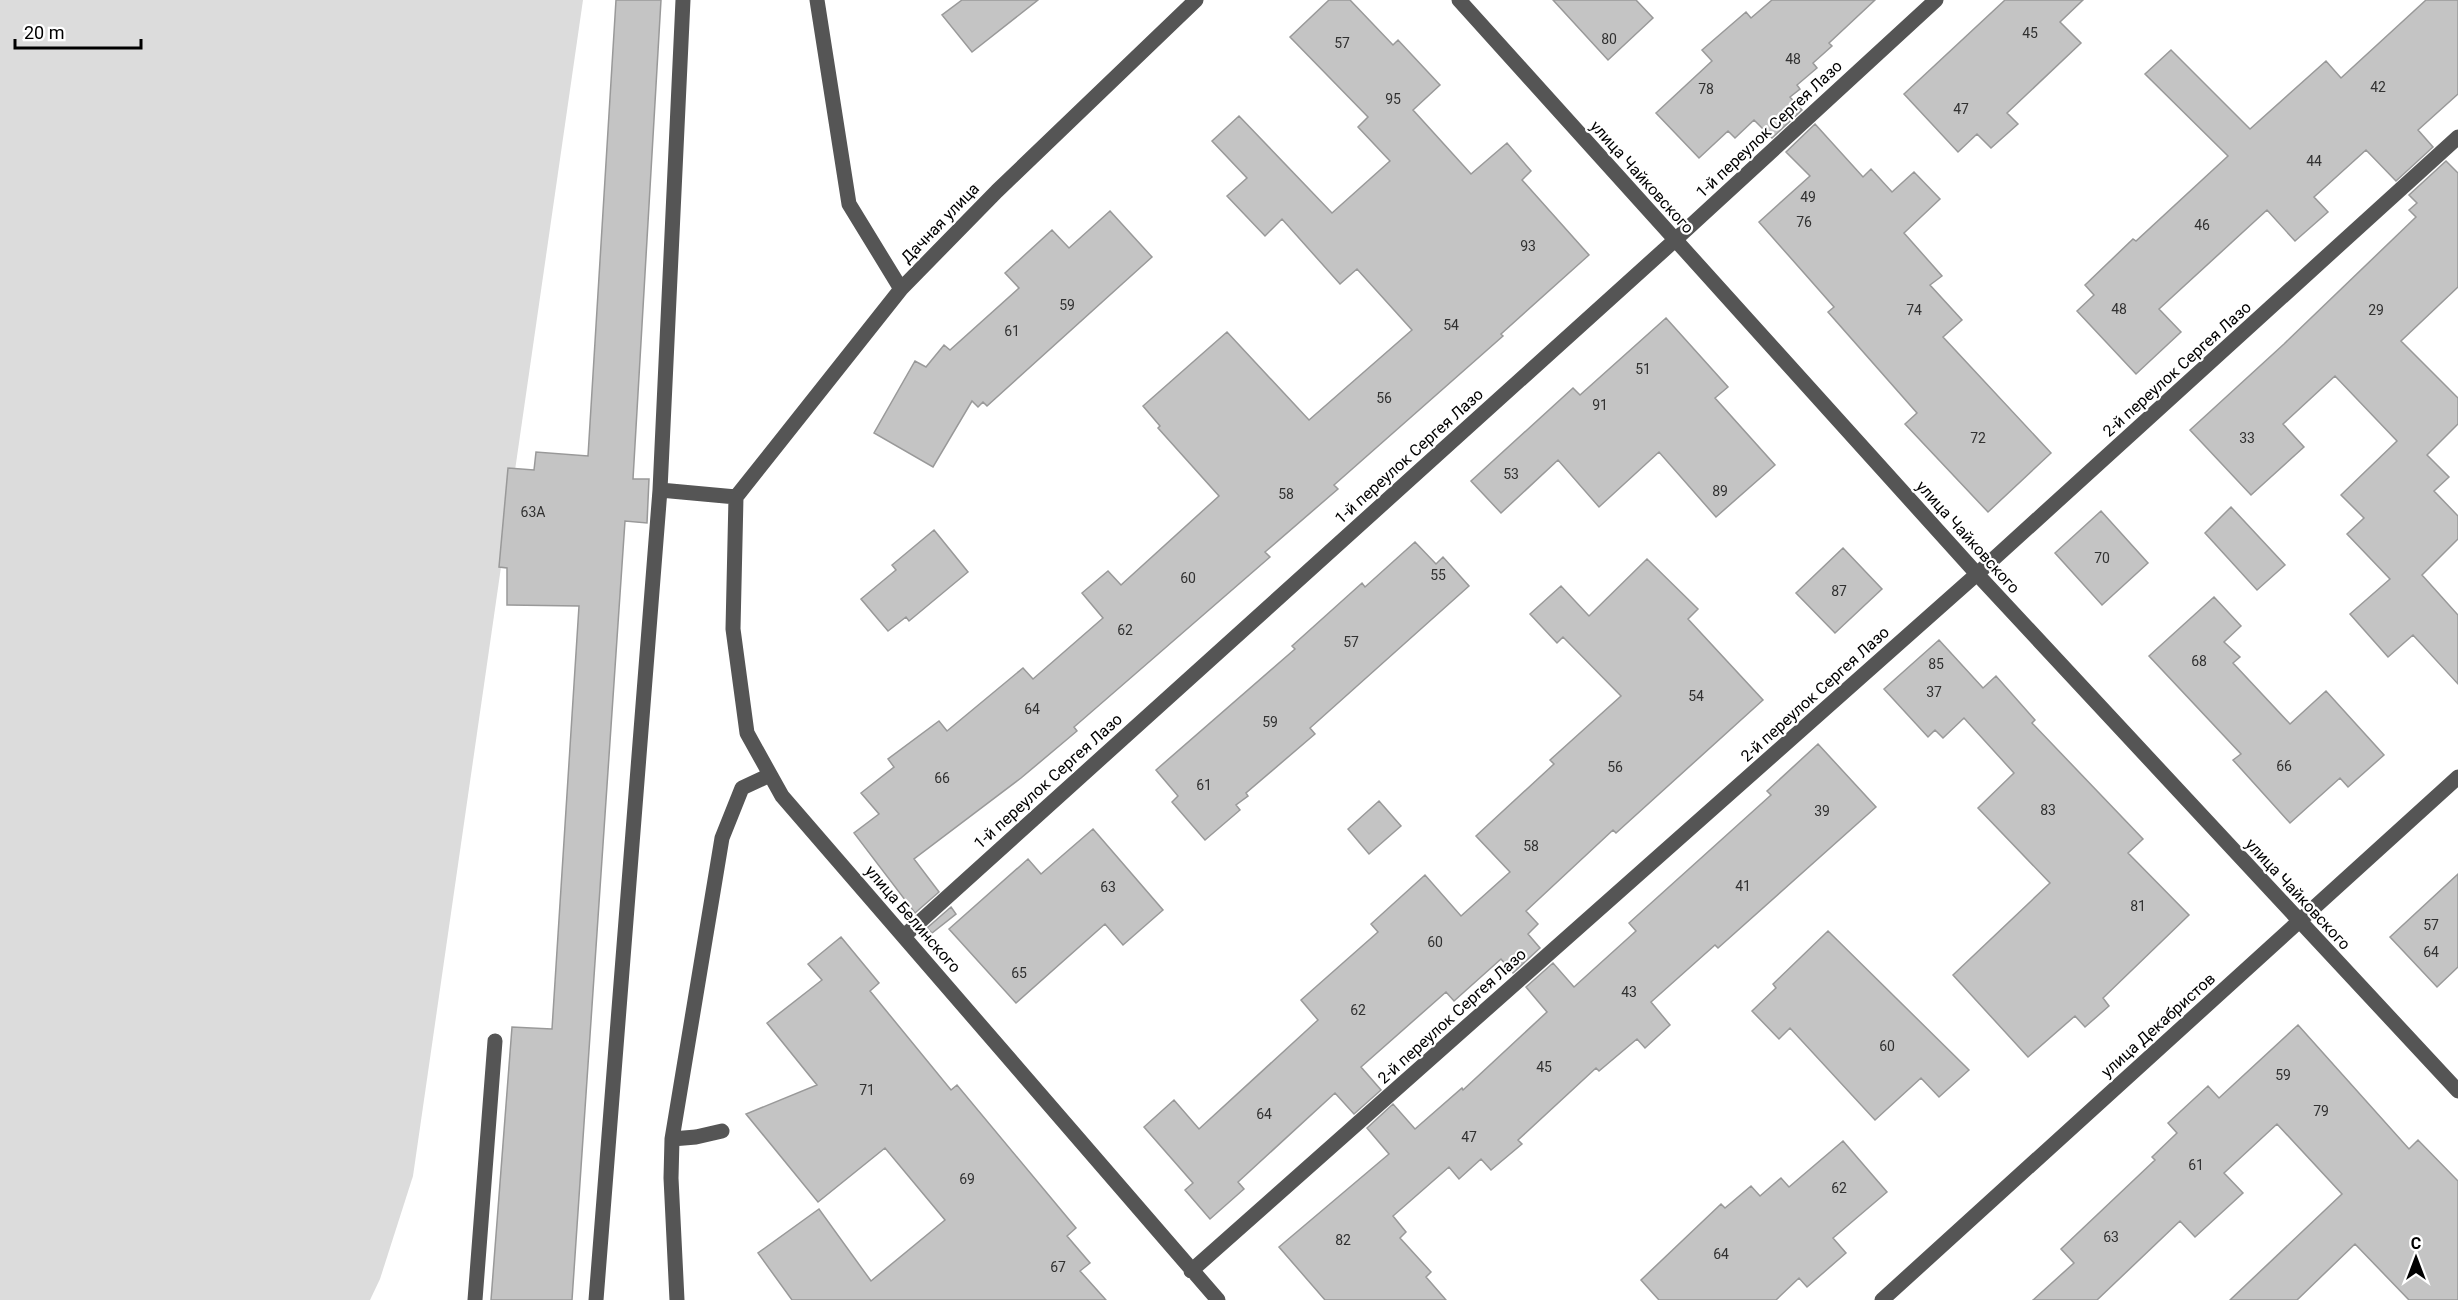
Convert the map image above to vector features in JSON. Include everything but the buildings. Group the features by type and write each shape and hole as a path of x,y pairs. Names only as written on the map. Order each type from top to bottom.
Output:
{"street":[{"path":"596,1300 660,490 683,0"},
{"path":"817,0 849,204 901,289"},
{"name":"Дачная улица","path":"736,497 901,289 997,191 1197,0"},
{"name":"улица Чайковского","path":"1459,0 1977,574 2458,1091"},
{"name":"1-й переулок Сергея Лазо","path":"904,936 1675,240 1936,0"},
{"name":"2-й переулок Сергея Лазо","path":"1191,1271 1977,574 2458,137"},
{"path":"660,490 736,497"},
{"name":"улица Белинского","path":"736,497 733,629 747,733 782,796 1218,1300"},
{"path":"677,1300 671,1178 672,1139 722,838 742,788 770,775"},
{"name":"улица Декабристов","path":"1882,1300 2458,777"},
{"path":"475,1300 495,1041"},
{"path":"672,1139 696,1137 722,1131"}],"shaded area":[{"path":"0,0 583,0 413,1176 380,1279 370,1300 0,1300"}]}
